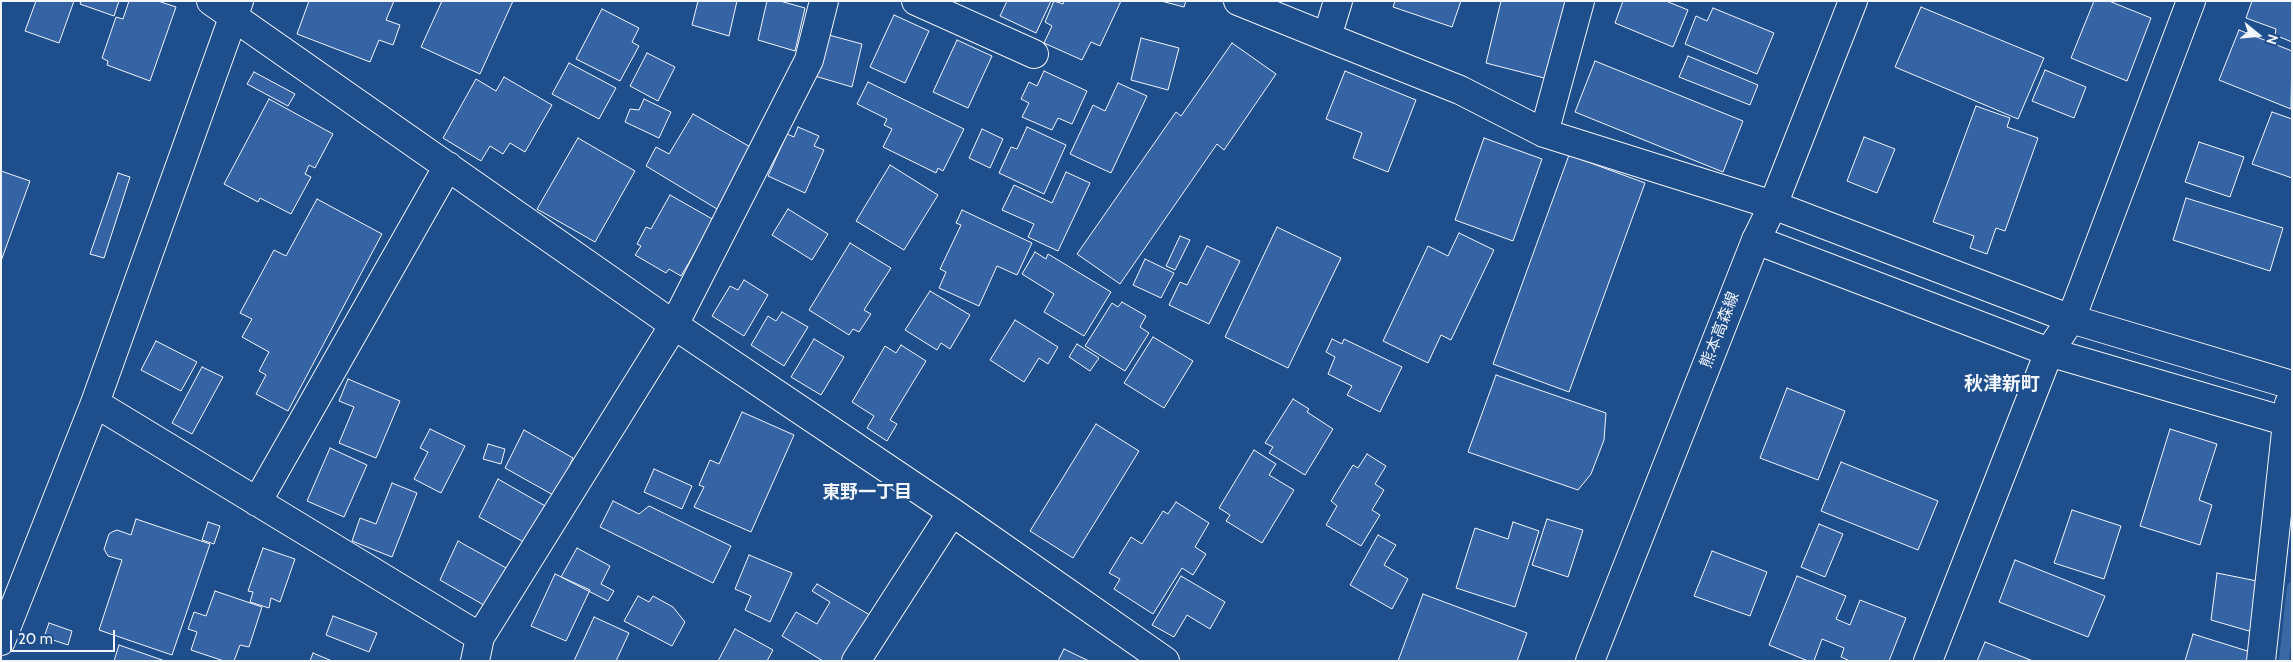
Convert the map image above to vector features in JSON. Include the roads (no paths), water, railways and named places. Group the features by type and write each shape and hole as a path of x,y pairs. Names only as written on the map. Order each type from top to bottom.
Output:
{"street":[{"path":"211,1 236,9 448,166 674,325 952,512 1165,661"},
{"path":"95,403 257,502 478,649 674,325 809,60 824,1"},
{"path":"916,1 1034,54"},
{"path":"1238,1 1460,90 1544,133 1773,204 2071,319 2292,385"},
{"path":"1327,37 1338,1"},
{"path":"1544,133 1580,1"},
{"name":"熊本高森線","path":"1590,661 1756,240 1773,204 1853,1"},
{"path":"1928,661 2049,352 2071,319 2192,1"},
{"path":"1,641 95,403 236,9"},
{"path":"257,502 448,166"},
{"path":"1756,240 2049,352 2289,422"},
{"path":"2261,661 2292,389"},
{"path":"856,661 952,512"}],"waterway":[{"path":"2284,661 2292,587"}],"district":[{"name":"秋津新町","path":"2002,384"},
{"name":"東野一丁目","path":"867,493"}]}
